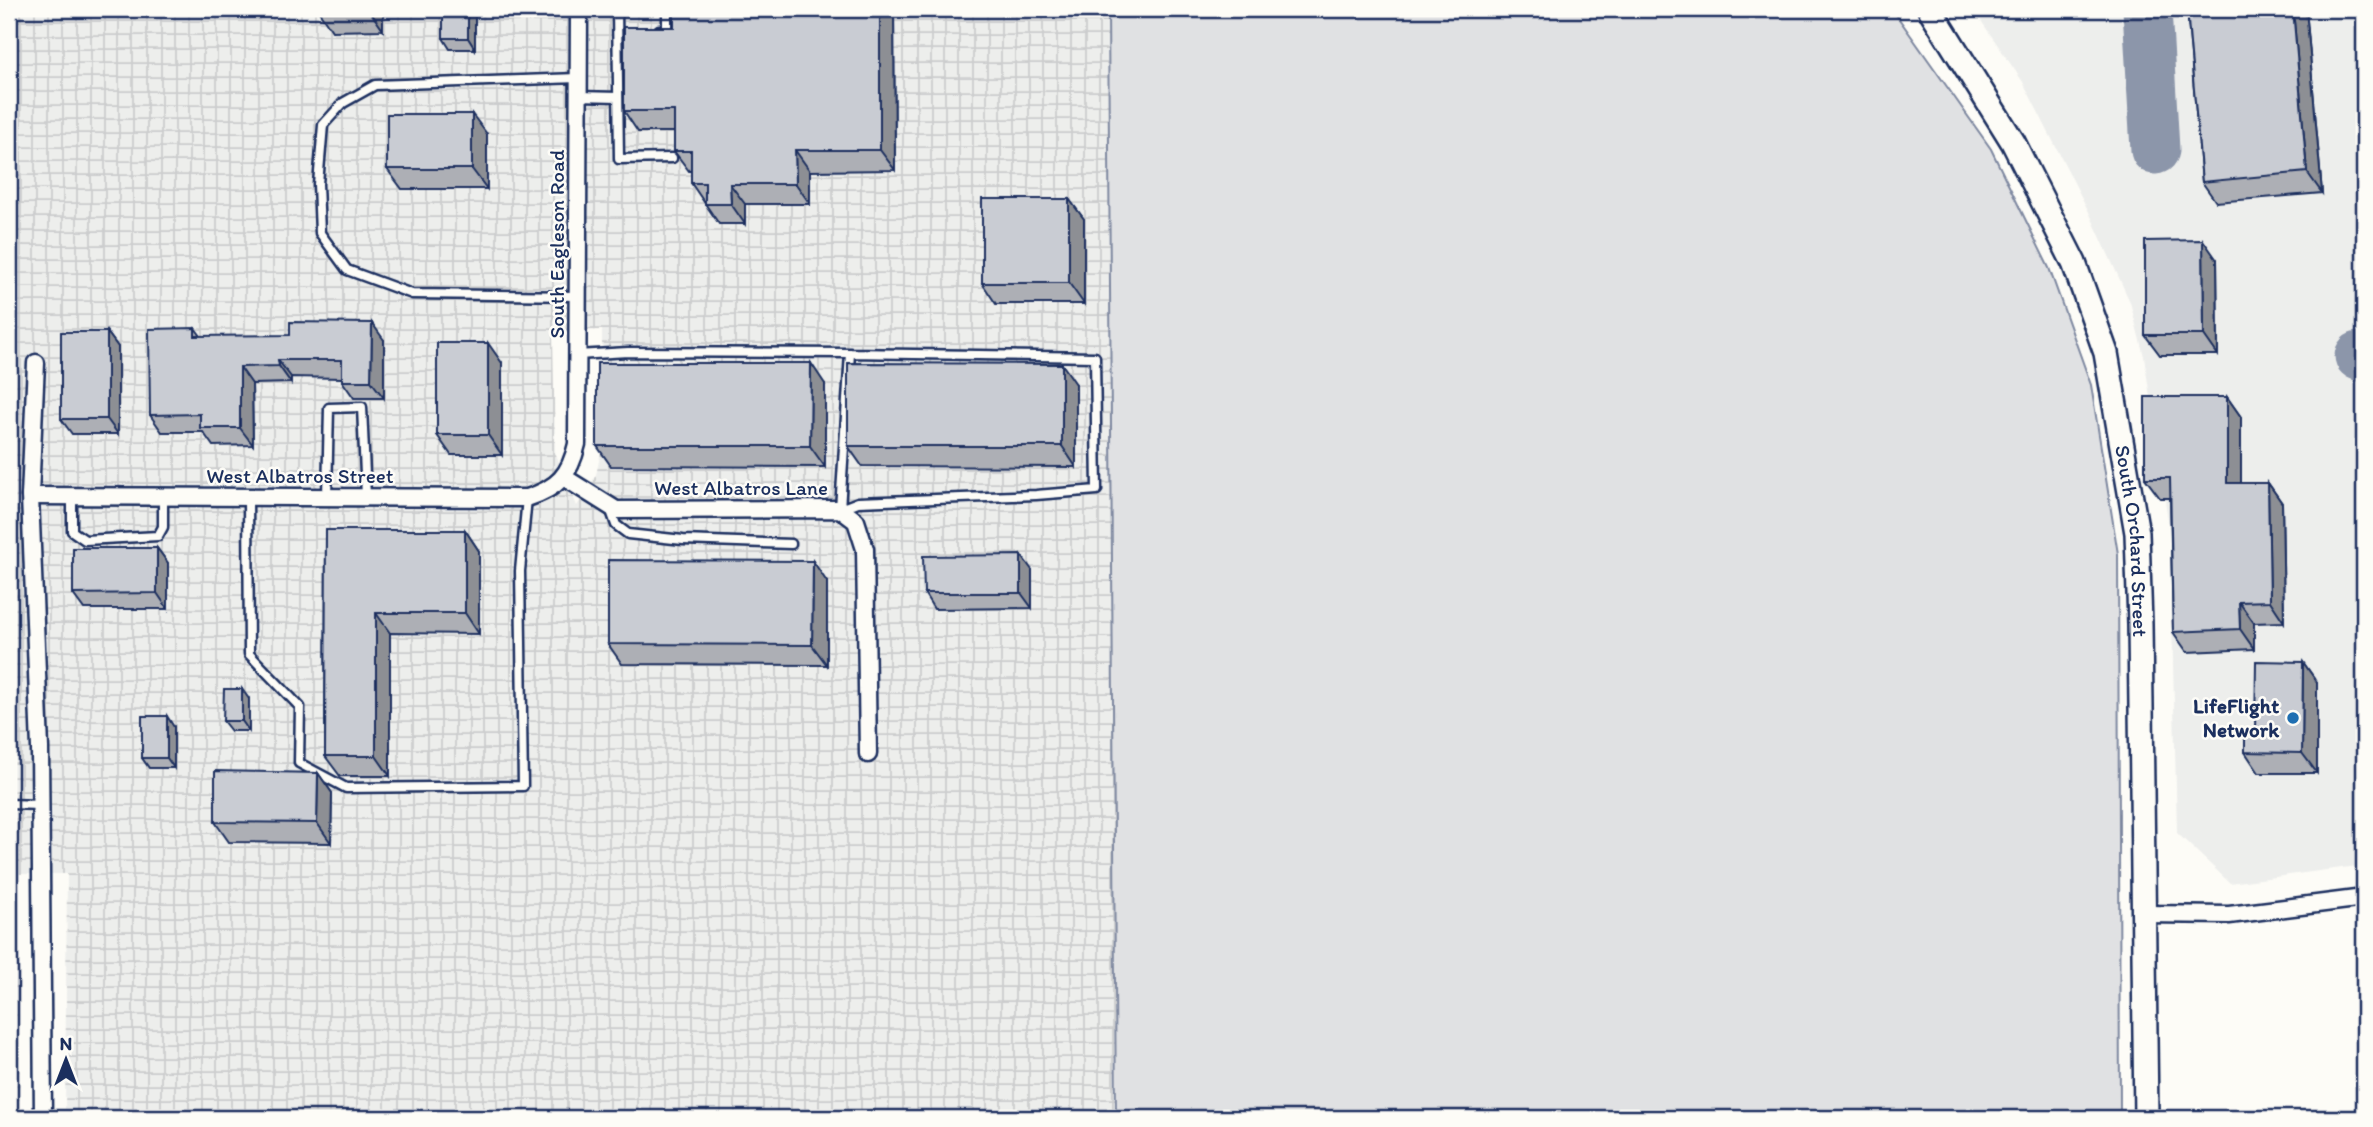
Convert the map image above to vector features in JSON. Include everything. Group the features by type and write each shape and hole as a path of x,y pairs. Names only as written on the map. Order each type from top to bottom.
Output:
{"main road":[{"name":"South Orchard Street","path":"1930,9 2013,142 2074,263 2106,353 2137,533 2145,915 2146,1118"}],"street":[{"name":"South Eagleson Road","path":"565,478 577,444 579,9"},
{"path":"36,363 30,496 40,805 43,1118"},
{"name":"West Albatros Lane","path":"565,478 617,510 840,509 856,521 865,549 868,754"},
{"name":"West Albatros Street","path":"30,496 527,498 548,491 565,478"},
{"path":"2145,915 2229,915 2364,898"}],"lane":[{"path":"617,9 619,159 672,158"},
{"path":"654,30 667,30 667,9"},
{"path":"617,30 629,30"},
{"path":"578,78 375,85 343,103 323,125 318,184 320,233 347,270 412,294 578,296"},
{"path":"578,96 618,97"},
{"path":"577,355 628,352 850,353 1095,357 1097,490 858,502 840,509 850,353"},
{"path":"327,497 329,408 362,407 366,497"},
{"path":"72,496 72,531 85,540 158,536 163,527 163,496"},
{"path":"248,497 249,654 300,707 299,764 346,788 523,786 520,571 527,498"},
{"path":"609,505 616,525 628,534 682,540 791,544"},
{"path":"9,804 40,805"}],"shaded area":[{"path":"9,9 1108,9 1116,1118 65,1118 67,874 16,874 20,1118 9,1118","holes":["602,330 602,447 596,475 577,506 555,452 553,332"]},
{"path":"1108,9 1892,9 1991,149 2049,268 2091,385 2118,554 2120,1118 1116,1118"},
{"path":"1973,9 2364,9 2364,865 2230,883 2177,833 2170,534 2144,356 2130,302 2089,212 2023,82"}],"building":[{"path":"369,9 369,10 318,10"},
{"path":"443,9 468,9 468,38 443,38"},
{"path":"674,9 880,9 880,150 795,150 796,184 730,184 731,204 705,204 705,183 691,183 691,151 674,151 674,111 624,111 624,27 674,27"},
{"path":"2187,9 2293,9 2307,172 2202,182"},
{"path":"387,114 472,114 472,169 387,169"},
{"path":"982,199 1069,199 1069,283 982,283"},
{"path":"2203,240 2204,335 2145,335 2145,241"},
{"path":"290,322 372,323 371,381 342,381 342,360 278,360 279,366 240,367 240,428 200,428 200,414 150,415 149,329 195,328 195,336 290,335"},
{"path":"61,332 107,332 107,419 61,419"},
{"path":"437,343 488,343 488,435 437,435"},
{"path":"597,363 811,363 810,446 597,446"},
{"path":"848,363 1062,364 1062,446 848,446"},
{"path":"2145,397 2227,397 2227,483 2268,483 2270,601 2239,602 2240,629 2173,632 2170,478 2145,478"},
{"path":"326,530 465,530 465,613 376,613 376,756 325,756"},
{"path":"73,548 157,548 157,593 73,594"},
{"path":"1021,555 1021,593 924,593 923,556"},
{"path":"608,560 813,561 812,645 608,644"},
{"path":"2256,661 2303,662 2302,753 2245,752 2245,734 2255,734"},
{"path":"224,689 242,689 242,721 223,721"},
{"path":"142,716 167,716 167,758 142,758"},
{"path":"215,771 318,773 317,823 215,822"}],"taxiway":[{"path":"2147,9 2155,150"},
{"path":"2359,356 2364,358"}],"place":[{"name":"LifeFlight Network","path":"2293,718"}]}
